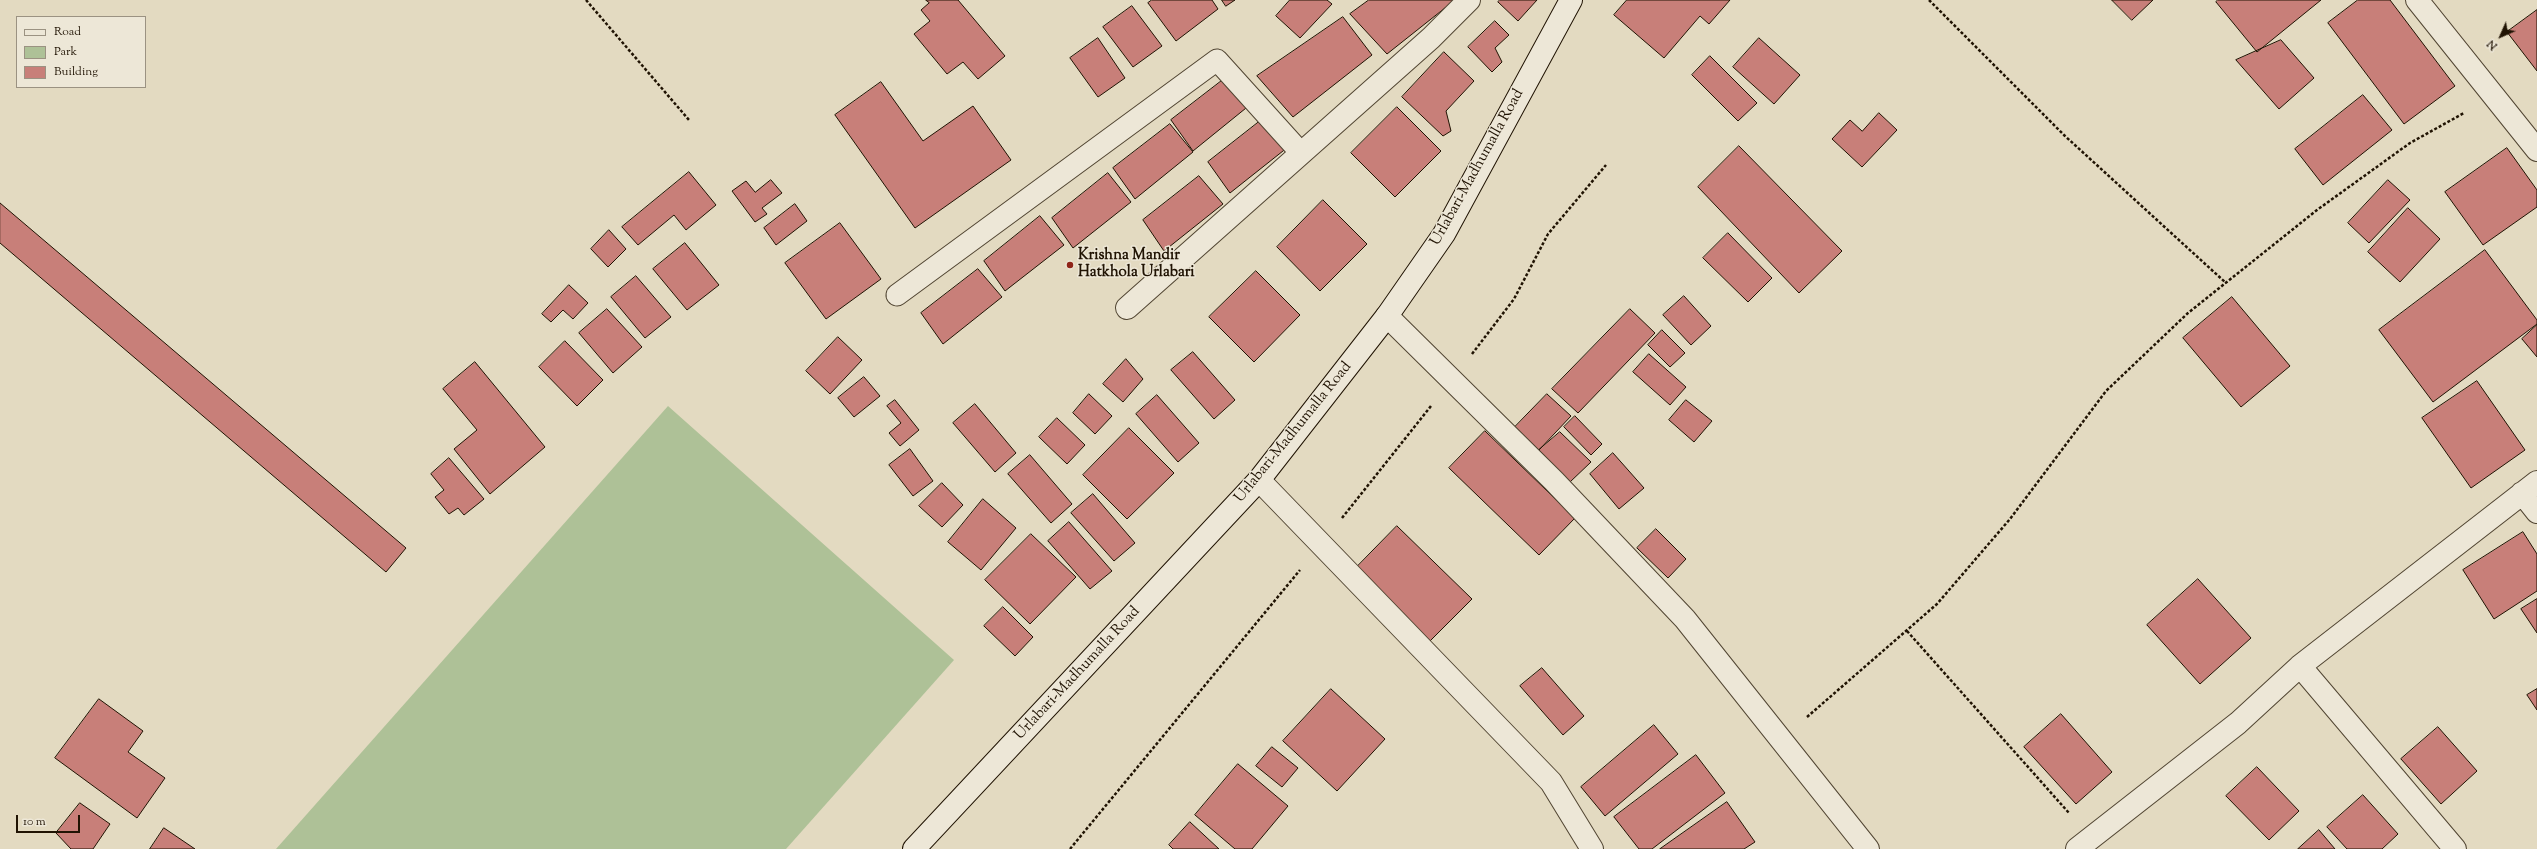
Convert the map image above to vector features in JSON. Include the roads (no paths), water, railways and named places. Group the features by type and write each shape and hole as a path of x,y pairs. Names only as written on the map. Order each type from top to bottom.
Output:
{"street":[{"path":"1127,308 1431,38 1468,0"},
{"name":"Urlabari-Madhumalla Road","path":"914,849 1259,480 1387,316 1444,234 1571,0"},
{"path":"2417,0 2537,150"},
{"path":"1387,316 1453,379 1554,480 1685,619 1868,849"},
{"path":"1259,480 1551,782 1592,849"},
{"path":"2084,844 2238,723 2300,666 2530,487 2537,512"},
{"path":"2300,666 2456,849"}],"lane":[{"path":"897,295 1216,60 1301,153"}],"place":[{"name":"Krishna Mandir Hatkhola Urlabari","path":"1070,265"}]}
